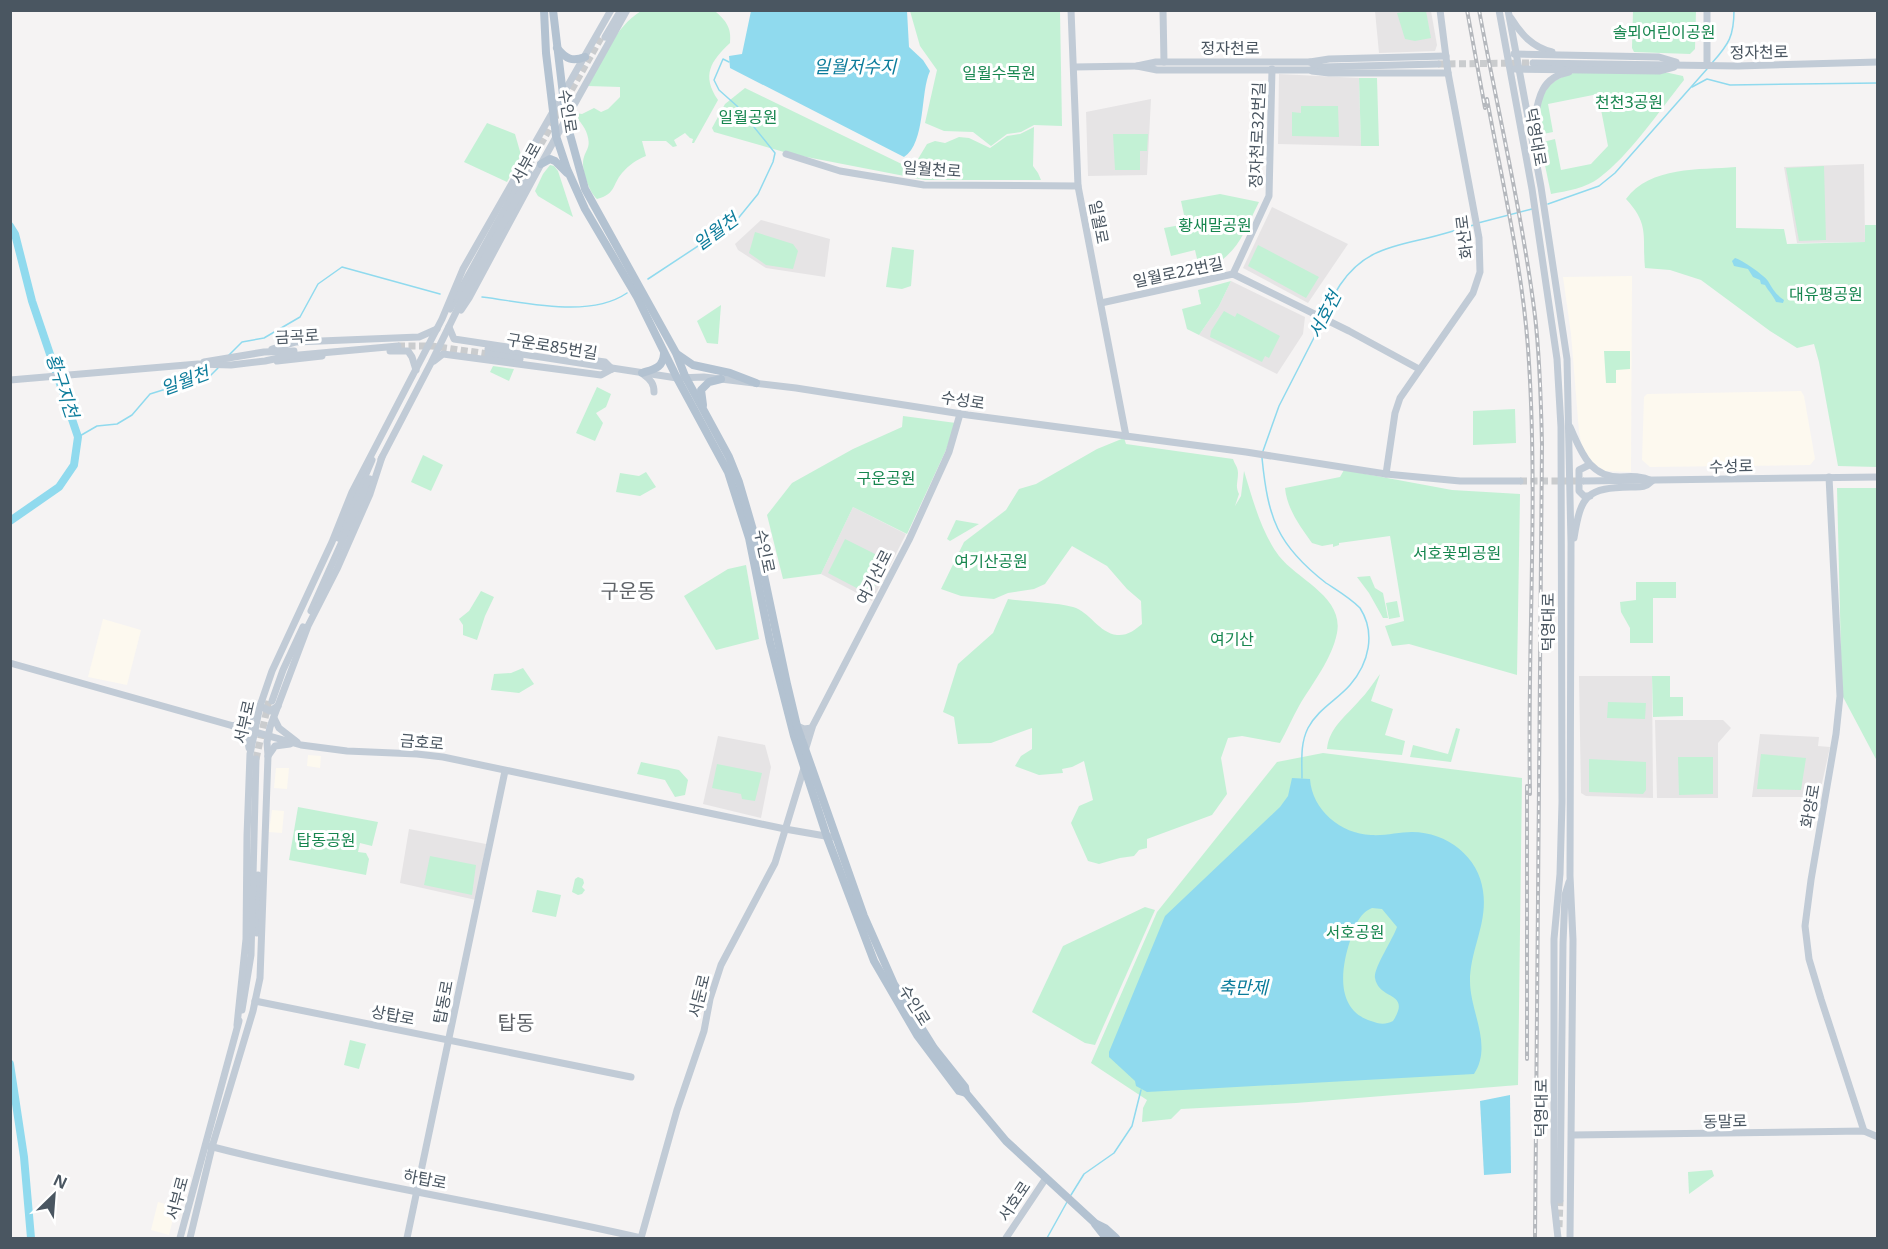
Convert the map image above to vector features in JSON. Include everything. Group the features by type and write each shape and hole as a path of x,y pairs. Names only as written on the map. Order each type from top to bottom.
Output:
{"main road":[{"name":"수인로","path":"544,10 556,136 585,209 637,297 665,353 705,412 729,457 750,514 797,726 797,737 805,751 831,837 871,954 917,1035 960,1091 966,1093 1006,1141 1095,1223 1106,1239"},
{"name":"수인로","path":"553,10 566,120 585,189 676,353 681,377 728,472 749,538 770,642 804,768 831,837"},
{"path":"557,48 572,60 585,57"},
{"path":"541,164 546,160 555,160 570,176"},
{"path":"642,373 661,367 665,353"},
{"path":"676,353 693,365 730,373 756,383"},
{"path":"705,412 701,390 708,382 721,379"},
{"name":"수인로","path":"1095,1223 1105,1228 1116,1239"}],"street":[{"name":"서부로","path":"180,1239 247,1028 260,978 258,758 254,732 272,671 332,542 352,492 442,319 463,269 611,10"},
{"path":"604,37 619,10"},
{"name":"서부로","path":"450,327 470,298 556,136 627,10"},
{"name":"일월로","path":"1071,10 1078,186 1126,436"},
{"path":"1163,10 1164,62"},
{"name":"화산로","path":"1386,474 1398,405 1419,369 1476,286 1481,262 1473,202 1448,73 1440,10"},
{"name":"덕영대로","path":"1499,10 1532,189 1557,360 1561,427 1562,802 1560,874 1554,939 1558,1239"},
{"path":"1707,10 1708,65"},
{"path":"1508,12 1519,31 1528,40 1546,50 1563,54"},
{"name":"덕영대로","path":"1508,12 1532,133 1567,359 1571,552 1570,876 1573,940 1570,1239"},
{"path":"1529,54 1525,61 1532,66"},
{"path":"1507,55 1659,57 1684,65"},
{"path":"1310,62 1329,59 1446,56"},
{"name":"정자천로","path":"1074,67 1137,66 1164,62 1310,62 1322,67"},
{"name":"정자천로32번길","path":"1233,274 1269,196 1272,62"},
{"name":"정자천로","path":"1532,66 1738,66 1878,62"},
{"name":"정자천로","path":"1137,66 1157,70 1310,70 1322,67 1438,64"},
{"path":"1509,70 1532,66 1576,70 1659,71 1684,65"},
{"path":"1310,70 1329,73 1448,73"},
{"path":"1532,133 1536,104 1545,86 1556,76 1576,70"},
{"path":"576,73 576,78 580,82 586,81"},
{"path":"529,153 537,155 541,164"},
{"name":"일월천로","path":"786,154 840,171 924,185 1078,186"},
{"name":"서부로","path":"273,702 337,569 370,494 382,457 527,173 456,301 442,319"},
{"name":"일월로22번길","path":"1101,303 1233,274 1341,327 1419,369"},
{"path":"431,363 443,354 601,375 612,369 605,362 454,339 450,327"},
{"path":"398,344 437,329"},
{"name":"금곡로","path":"198,364 264,352 296,342 398,344"},
{"path":"463,356 459,351 460,345 471,342"},
{"path":"398,344 408,351 416,370"},
{"name":"금곡로","path":"10,380 198,364 231,365 265,362 288,356 398,344"},
{"name":"구운로85번길","path":"488,352 586,369 612,369 681,377"},
{"path":"642,373 651,380 654,392"},
{"name":"수성로","path":"681,377 756,383 1386,474"},
{"name":"여기산로","path":"797,737 809,733 812,728 909,540 950,452 960,414"},
{"path":"1568,423 1589,465 1603,475 1644,477 1652,481 1644,487 1601,489 1590,496 1581,507 1571,552"},
{"name":"서부로","path":"190,1239 208,1146 237,1025 246,939 258,758 274,718 273,702 284,659 369,471 375,449"},
{"path":"1589,465 1579,471 1579,490 1584,496 1590,496"},
{"path":"1386,474 1460,481 1520,482"},
{"name":"화양로","path":"1829,477 1840,696 1836,734 1810,880 1805,927 1809,959 1864,1131"},
{"name":"수성로","path":"1584,481 1878,477"},
{"name":"금호로","path":"10,663 302,745 347,751 417,753 443,757 831,837"},
{"path":"233,726 248,720 260,708 270,711 273,702"},
{"path":"274,718 279,728 302,745"},
{"path":"233,726 247,736 258,758 275,746 302,745"},
{"path":"797,726 804,729 812,728 805,751"},
{"name":"서부로","path":"247,1028 257,956 258,758"},
{"name":"서둔로","path":"641,1239 677,1110 704,1031 710,999 721,965 775,863 804,768"},
{"name":"탑동로","path":"407,1239 505,771"},
{"path":"1560,874 1565,895"},
{"path":"1565,895 1570,876"},
{"name":"덕영대로","path":"1557,1201 1565,895"},
{"name":"상탑로","path":"255,1001 450,1040 492,1051 631,1077"},
{"name":"동말로","path":"1572,1135 1864,1131 1878,1137"},
{"name":"하탑로","path":"208,1146 340,1177 504,1208 641,1239"},
{"name":"서호로","path":"1006,1239 1046,1179"},
{"path":"1557,1201 1564,1208 1571,1202"}],"shaded area":[{"path":"1375,11 1431,11 1437,45 1435,51 1379,53"},
{"path":"1279,74 1359,78 1361,146 1278,144"},
{"path":"1151,99 1147,175 1088,176 1086,112"},
{"path":"1864,164 1865,242 1797,243 1784,167"},
{"path":"1272,207 1348,244 1308,303 1243,268"},
{"path":"761,220 830,239 825,277 766,268 738,250 735,244"},
{"path":"1632,276 1631,472 1605,471 1589,460 1582,446 1563,277"},
{"path":"1231,281 1305,317 1303,334 1277,374 1199,335 1219,306"},
{"path":"1801,391 1804,396 1815,459 1810,465 1650,467 1642,460 1644,397 1647,394"},
{"path":"853,507 906,534 872,601 821,574"},
{"path":"103,619 141,630 127,685 88,677"},
{"path":"1579,676 1652,676 1653,798 1586,796 1581,793"},
{"path":"1655,720 1723,720 1731,728 1718,743 1718,798 1657,798"},
{"path":"1760,734 1819,737 1818,746 1830,747 1819,797 1752,797"},
{"path":"718,736 765,745 771,767 761,818 703,804"},
{"path":"308,755 321,756 320,768 307,766"},
{"path":"276,768 289,768 287,789 274,788"},
{"path":"272,810 284,811 282,833 269,832"},
{"path":"409,829 486,844 476,900 400,883"},
{"path":"158,1202 176,1207 169,1235 151,1230"}],"green space":[{"path":"641,11 715,11 722,18 729,28 730,43 713,62 709,76 718,100 694,143 692,143 693,139 685,133 674,140 677,146 673,147 666,141 642,141 646,156 627,168 608,195 597,199 588,185 583,167 589,145 588,138 585,128 575,113 582,114 594,108 601,112 608,109 620,97 620,87 588,86 617,35"},
{"name":"일월수목원","path":"910,11 1060,11 1062,126 1034,125 1021,132 1007,134 991,146 973,132 944,131 925,123 937,70 920,46"},
{"path":"1426,11 1431,38 1415,41 1405,39 1397,13"},
{"name":"솔뫼어린이공원","path":"1633,11 1696,11 1695,49 1690,54 1634,52 1632,48"},
{"name":"천천3공원","path":"1577,72 1669,73 1683,76 1684,80 1644,132 1610,169 1588,184 1551,194 1542,151 1543,142 1555,139 1561,170 1591,164 1608,146 1598,94 1548,104 1553,132 1543,134 1538,130 1540,109 1545,92 1556,80"},
{"path":"1359,78 1377,78 1379,146 1361,146"},
{"name":"일월공원","path":"745,88 912,169 927,144 935,141 945,143 959,137 969,138 990,148 1007,136 1020,134 1034,127 1033,166 1041,180 925,180 791,154 714,132 712,128 725,104"},
{"path":"1301,106 1338,106 1339,137 1292,136 1292,112 1301,113"},
{"path":"487,123 515,134 521,155 507,182 464,162"},
{"path":"1113,134 1148,134 1147,151 1140,151 1140,170 1115,170"},
{"path":"550,165 558,171 573,217 538,196 535,191"},
{"path":"1824,166 1826,240 1799,241 1786,168"},
{"name":"대유평공원","path":"1736,167 1736,228 1784,229 1787,244 1865,242 1865,225 1877,225 1877,467 1838,466 1814,344 1797,348 1701,280 1670,270 1645,268 1642,224 1634,208 1626,199 1648,180 1662,175"},
{"name":"황새말공원","path":"1220,194 1259,202 1243,235 1231,252 1213,266 1200,272 1195,250 1171,256 1164,228 1186,224 1181,201"},
{"path":"755,232 793,244 798,251 793,269 766,265 749,253"},
{"path":"1258,245 1319,277 1306,298 1248,266"},
{"path":"892,247 914,250 911,286 902,289 886,287"},
{"path":"1231,281 1219,306 1199,335 1187,329 1182,309 1201,304 1198,290"},
{"path":"721,305 718,344 707,343 697,321"},
{"path":"1224,311 1235,317 1237,313 1280,336 1269,358 1265,356 1262,362 1210,337 1211,331"},
{"path":"1604,351 1630,351 1630,369 1616,370 1616,383 1606,383"},
{"path":"493,366 514,369 509,381 490,372"},
{"path":"597,387 611,394 606,407 596,413 603,423 595,441 576,433"},
{"path":"1515,409 1516,443 1473,445 1473,411"},
{"name":"구운공원","path":"903,416 956,423 907,534 853,507 821,574 783,579 767,515 792,483 853,449 902,427"},
{"name":"여기산","path":"1124,438 1126,444 1233,459 1238,471 1239,494 1235,506 1241,496 1244,471 1267,537 1287,565 1327,599 1334,609 1337,633 1326,662 1280,743 1242,736 1228,738 1221,758 1227,794 1212,815 1147,839 1147,848 1139,850 1134,856 1099,864 1088,861 1071,823 1079,806 1093,800 1084,761 1062,769 1063,773 1039,775 1015,766 1021,756 1032,749 1032,728 991,743 958,744 954,717 943,712 958,664 993,633 1008,599 1073,607 1085,613 1105,630 1117,635 1131,632 1142,624 1141,601 1107,566 1072,546 1045,584 1034,589 1008,593 994,599 961,596 941,589 964,542 1006,510 1019,489 1036,484 1097,449"},
{"path":"423,455 443,465 431,491 411,482"},
{"name":"서호꽃뫼공원","path":"1344,470 1452,490 1520,494 1517,675 1409,644 1392,646 1385,626 1404,621 1390,536 1339,543 1333,547 1333,544 1322,546 1312,543 1295,517 1286,496 1285,488 1340,477"},
{"path":"646,472 656,487 640,496 616,492 620,473 639,476"},
{"path":"1837,488 1877,488 1877,761 1842,695"},
{"path":"956,520 979,524 950,541 947,539"},
{"path":"845,539 889,561 870,595 828,573"},
{"path":"746,565 759,639 716,650 684,596 728,569"},
{"path":"1370,576 1375,588 1383,593 1388,618 1383,618 1357,577"},
{"path":"1636,582 1676,582 1676,598 1653,598 1653,643 1630,643 1630,628 1621,612 1620,602 1636,600"},
{"path":"481,591 494,597 477,640 463,635 463,625 459,619 469,611"},
{"path":"1397,601 1400,617 1389,619 1386,603"},
{"path":"523,668 534,684 519,693 491,690 494,674 511,673"},
{"path":"1380,674 1371,701 1393,709 1385,735 1405,741 1402,755 1327,749 1335,729"},
{"path":"1652,676 1670,676 1670,697 1683,697 1683,716 1653,717"},
{"path":"1608,702 1646,703 1645,719 1607,718"},
{"path":"1456,728 1460,729 1451,762 1410,757 1413,745 1448,754"},
{"name":"축만제","path":"1323,753 1522,778 1518,1085 1296,1103 1181,1109 1171,1119 1142,1122 1143,1108 1147,1100 1091,1063 1157,912 1277,762"},
{"path":"1761,754 1806,758 1801,790 1757,789"},
{"path":"1678,757 1713,757 1713,794 1679,795"},
{"path":"1589,759 1646,762 1646,790 1643,794 1589,792"},
{"path":"641,762 679,770 688,780 685,795 675,797 665,780 637,774"},
{"path":"717,764 762,773 755,801 742,799 741,794 712,788"},
{"name":"탑동공원","path":"298,807 378,822 372,846 360,843 358,852 366,853 369,859 366,875 289,860"},
{"path":"430,856 476,865 472,895 424,885"},
{"path":"578,877 583,879 582,887 585,890 578,895 572,892 575,879"},
{"path":"537,890 561,895 556,917 532,912"},
{"path":"1145,907 1155,910 1095,1045 1085,1043 1032,1012 1063,946"},
{"path":"350,1040 366,1044 359,1069 344,1065"},
{"path":"1712,1170 1714,1176 1689,1194 1688,1172"}],"water":[{"name":"일월저수지","path":"751,11 907,11 909,47 923,60 930,71 919,129 911,150 904,157 730,68 729,56 742,54"},
{"path":"1735,258 1766,278 1776,294 1784,300 1783,303 1776,302 1765,285 1753,277 1748,269 1734,266 1732,261"},
{"name":"축만제","path":"1292,778 1310,779 1316,801 1322,810 1339,825 1360,834 1381,835 1412,832 1437,836 1459,849 1475,867 1483,891 1484,903 1470,981 1481,1040 1479,1063 1474,1074 1147,1092 1136,1086 1135,1081 1109,1057 1109,1052 1165,916 1280,807 1288,796","holes":["1372,908 1382,909 1397,927 1377,968 1375,978 1382,990 1397,1000 1399,1005 1393,1021 1382,1024 1359,1016 1351,1008 1346,998 1343,975 1347,952 1358,922 1363,914"]},
{"path":"1510,1095 1511,1173 1484,1175 1480,1101"}],"waterway":[{"name":"서호천","path":"1712,63 1729,39 1733,27 1734,10"},
{"name":"일월천","path":"648,279 736,221 758,194 773,162 775,153 737,106 719,90 714,80 723,59 729,62"},
{"name":"서호천","path":"1548,204 1599,186 1615,173 1707,69"},
{"path":"1692,87 1707,79 1730,85 1878,83"},
{"name":"서호천","path":"1478,223 1532,209"},
{"name":"서호천","path":"1326,315 1340,285 1348,274 1365,259 1395,246 1474,225"},
{"name":"황구지천","path":"10,226 15,234 32,301 78,437 74,465 59,487 10,521"},
{"name":"일월천","path":"229,355 242,342 264,338 300,317 318,284 342,267 440,294"},
{"name":"일월천","path":"482,297 537,305 576,307 612,301 627,293"},
{"name":"서호천","path":"1263,451 1279,406 1322,322"},
{"name":"일월천","path":"78,437 97,426 117,424 132,415 150,394 211,375 218,368"},
{"name":"서호천","path":"1262,458 1272,514 1286,543 1309,569 1360,608 1368,627 1366,658 1357,676 1317,715 1305,734 1302,778"},
{"name":"황구지천","path":"10,1064 24,1157 31,1238"},
{"name":"서호천","path":"1071,1195 1084,1174 1114,1153 1132,1126 1141,1090"},
{"name":"서호천","path":"1047,1238 1067,1202"}],"tunnel":[{"path":"525,172 602,36"},
{"path":"1438,64 1533,63"},
{"path":"398,346 432,346 488,354"},
{"path":"1520,481 1584,481"},
{"path":"256,759 269,700"},
{"path":"1559,1227 1560,1200"}],"railway":[{"path":"1467,10 1485,108"},
{"path":"1479,10 1523,239 1535,316 1540,380 1542,444 1535,1238"},
{"path":"1487,99 1518,263 1529,363 1533,471 1530,794"},
{"path":"1527,786 1527,1059"}],"district":[{"name":"구운동","path":"628,591"},
{"name":"탑동","path":"516,1023"}],"park label":[{"name":"여기산공원","path":"991,561"},
{"name":"서호공원","path":"1355,932"}]}
